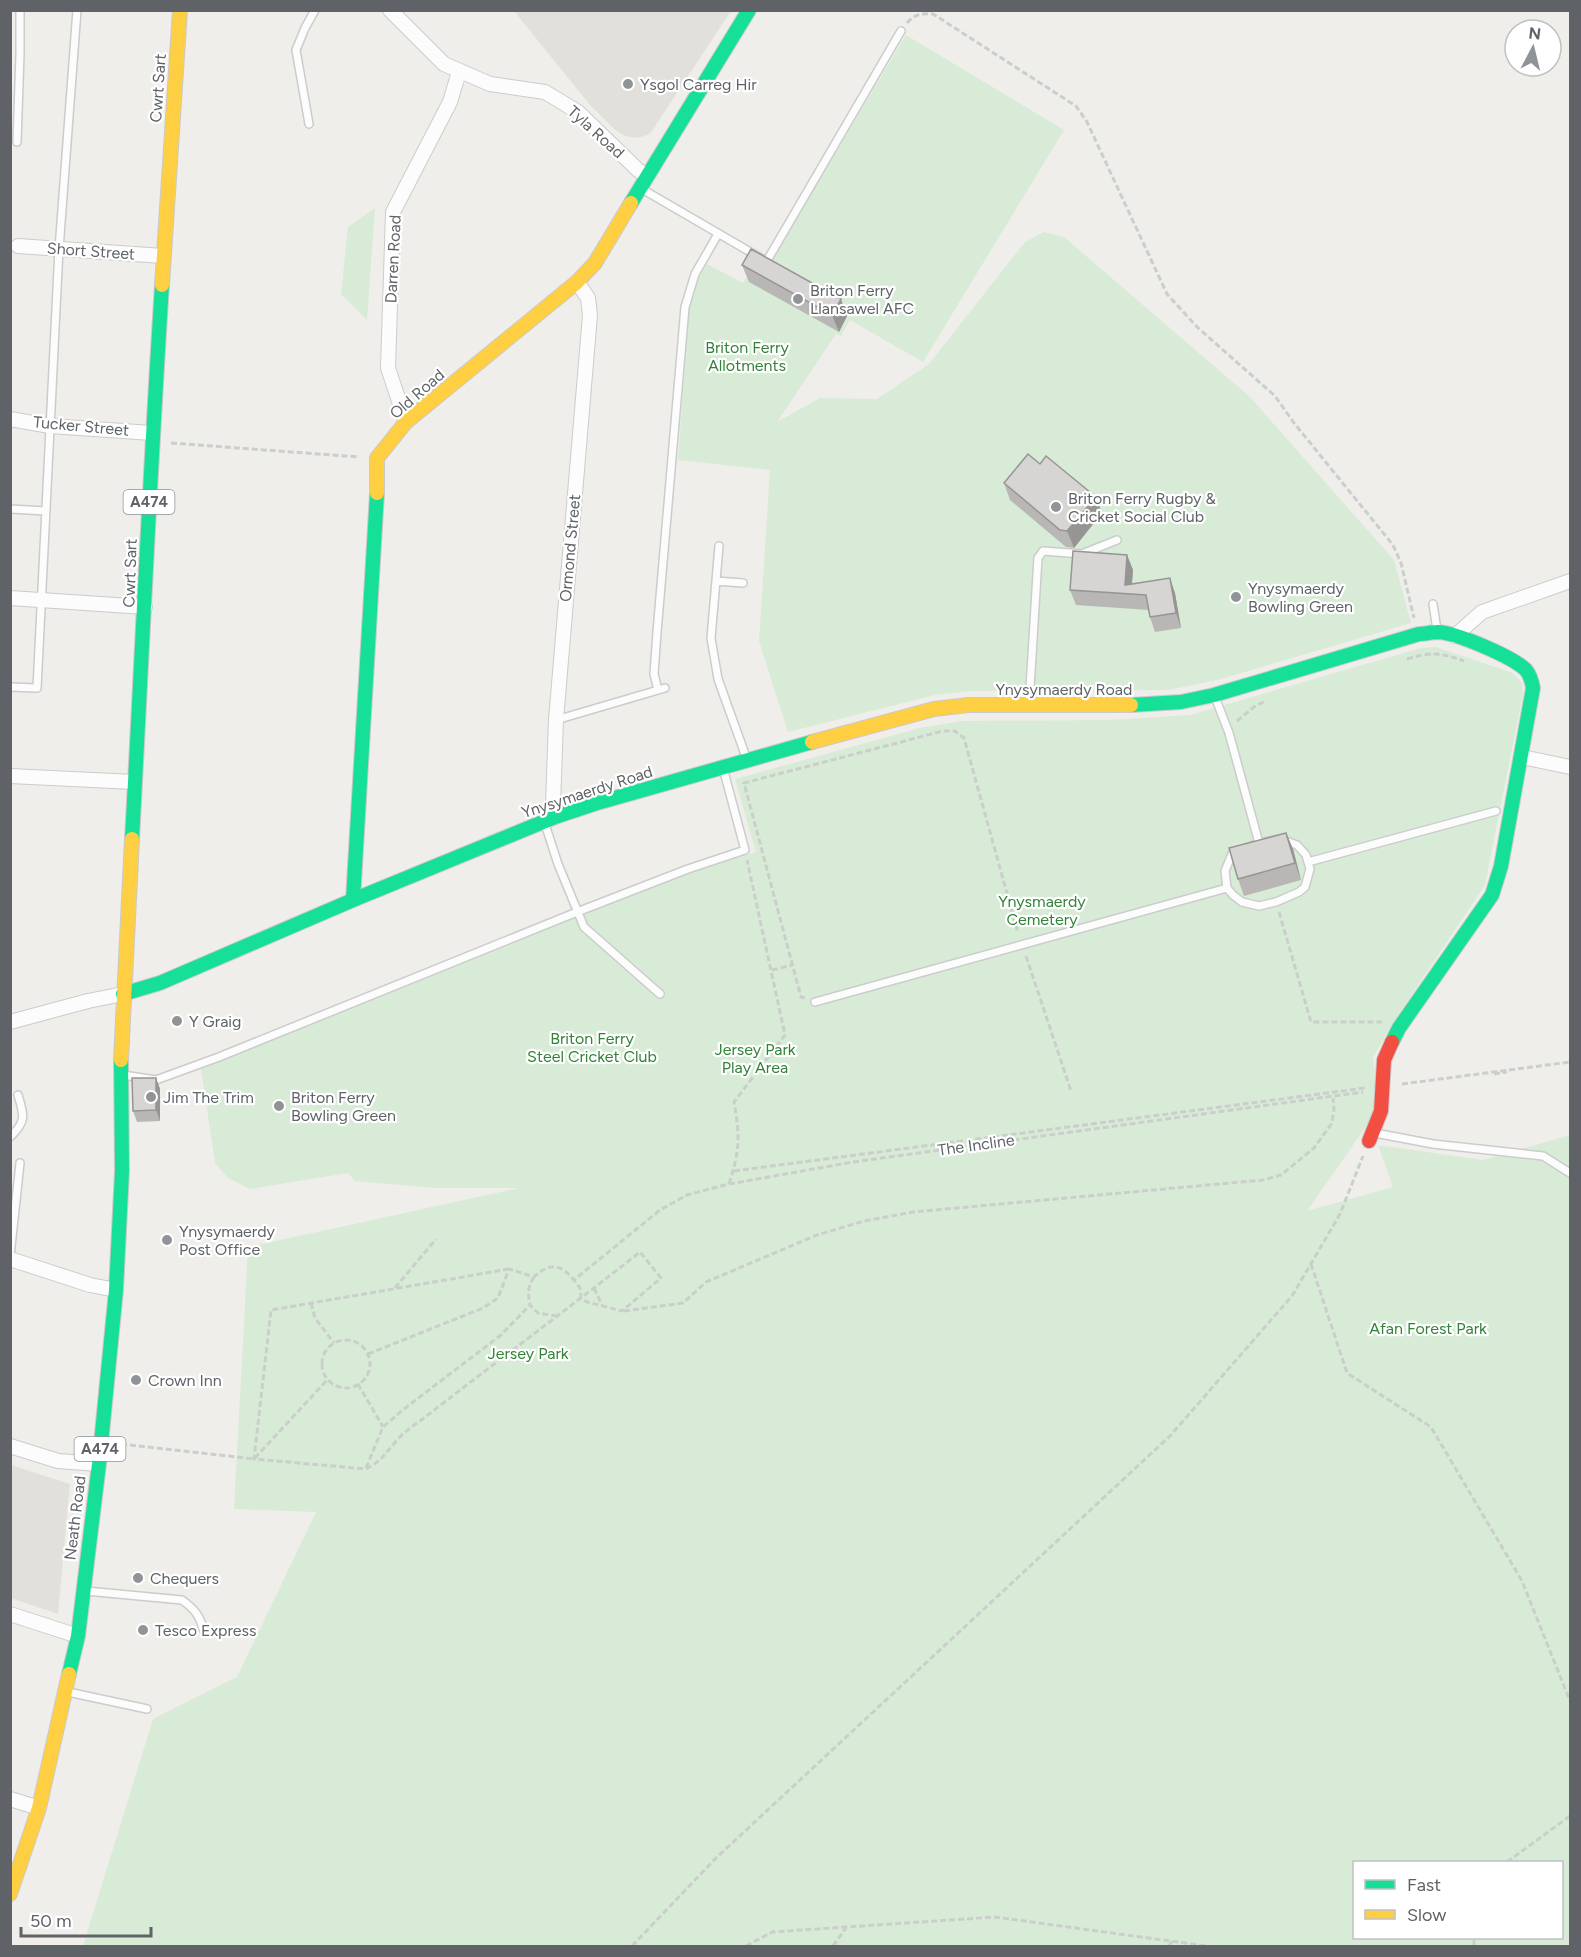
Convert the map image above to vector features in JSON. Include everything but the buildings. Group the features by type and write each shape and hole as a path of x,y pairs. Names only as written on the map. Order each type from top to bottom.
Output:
{"street":[{"name":"Cwrt Sart","path":"123,994 145,607 152,436 180,10"},
{"name":"Tyla Road","path":"390,10 444,64 490,84 545,92 578,112 638,170 643,182"},
{"name":"Old Road","path":"377,458 406,422 577,282 595,263 748,10"},
{"name":"Darren Road","path":"406,422 388,368 393,212 450,102 459,72"},
{"name":"Short Street","path":"18,246 163,256"},
{"name":"Ormond Street","path":"550,819 553,805 556,720 590,315 588,298 577,282"},
{"name":"Tucker Street","path":"10,419 50,426 152,436"},
{"path":"353,900 377,497 377,458"},
{"path":"1455,636 1482,612 1570,580"},
{"path":"10,598 145,607"},
{"name":"Ynysymaerdy Road","path":"123,994 160,983 550,819 597,803 747,760 934,709 968,705 1122,706 1181,702 1215,695 1419,634 1438,632 1455,636 1525,669 1531,678 1533,688 1501,866 1492,895 1399,1028 1384,1060 1381,1111 1371,1137"},
{"path":"1521,757 1570,767"},
{"path":"10,776 134,782"},
{"path":"10,1022 123,994"},
{"name":"Neath Road","path":"10,1894 39,1808 78,1636 99,1464 116,1290 122,1171 120,1075 123,994"},
{"path":"10,1258 90,1285 116,1290"},
{"path":"10,1446 58,1461 99,1464"},
{"path":"10,1614 78,1636"},
{"path":"10,1799 39,1808"}],"lane":[{"path":"17,142 20,10"},
{"path":"10,687 37,688 59,249 77,10"},
{"path":"309,124 296,50 315,10"},
{"path":"643,182 718,234 764,261 768,259 901,31"},
{"path":"556,720 662,689 654,674 685,307 695,274 718,234"},
{"path":"10,509 46,511"},
{"path":"1029,706 1038,558 1043,551 1082,554 1117,540"},
{"path":"719,546 711,638 718,679 747,760"},
{"path":"716,581 743,583"},
{"path":"1432,604 1438,632"},
{"path":"1215,695 1217,707 1228,733 1258,843"},
{"path":"120,1075 156,1080 219,1057 577,912 688,869 745,850 723,767"},
{"path":"1308,862 1496,811"},
{"name":"Ormond Street","path":"550,819 577,912 584,927 660,994"},
{"path":"1280,839 1297,845 1306,855 1310,869 1305,887 1276,902 1259,906 1242,902 1227,888 1225,871 1232,854 1258,843 1280,839"},
{"path":"815,1002 1227,888"},
{"path":"10,1137 22,1126 18,1095"},
{"path":"1371,1137 1543,1155 1570,1173"},
{"path":"10,1258 14,1188 20,1162"},
{"path":"83,1591 182,1600 194,1609 201,1620 203,1629"},
{"path":"65,1692 147,1709"}],"path":[{"path":"901,31 910,19 921,13 933,14 1076,106 1087,122 1167,294 1197,327 1275,396 1294,423 1393,545 1401,563 1419,634"},
{"path":"152,436 188,445 377,458"},
{"path":"1397,661 1428,653 1441,653 1464,661"},
{"path":"1228,733 1254,706 1274,696"},
{"path":"815,1002 801,997 744,783 943,730 955,731 964,738 1022,945 1071,1091"},
{"path":"729,1184 740,1144 734,1102 785,1035 745,850"},
{"path":"1276,902 1311,1022 1388,1022"},
{"path":"772,970 793,965"},
{"path":"734,1171 1570,1062"},
{"path":"1383,1086 1507,1072"},
{"name":"The Incline","path":"574,1281 660,1209 687,1195 729,1184 853,1162 1355,1095 1383,1086"},
{"path":"581,1298 587,1302 622,1311 683,1303 706,1282 817,1235 864,1221 914,1212 1263,1180 1281,1175 1314,1148 1332,1123 1333,1098"},
{"path":"632,1947 716,1858 1170,1436 1292,1296 1340,1214 1371,1137"},
{"path":"395,1288 436,1239"},
{"path":"101,1442 366,1469 377,1463 400,1436 640,1252 662,1278 622,1311"},
{"path":"1311,1264 1347,1373 1431,1427 1522,1581 1570,1701"},
{"path":"557,1316 538,1313 530,1305 527,1293 530,1283 544,1268 556,1267 567,1271 580,1288 581,1298"},
{"path":"254,1459 271,1310 509,1269 534,1277"},
{"path":"368,1354 483,1308 498,1298 509,1269"},
{"path":"594,1288 603,1307"},
{"path":"311,1303 315,1318 334,1343"},
{"path":"366,1469 384,1427 501,1335 530,1305"},
{"path":"349,1340 357,1342 368,1354 370,1369 367,1376 358,1384 341,1387 328,1379 322,1364 327,1349 334,1343 349,1340"},
{"path":"254,1459 328,1379"},
{"path":"358,1384 384,1427"},
{"path":"1510,1861 1570,1816"},
{"path":"746,1947 772,1932 995,1917 1174,1940 1207,1947"},
{"path":"833,1947 847,1927"},
{"path":"1168,1947 1174,1940"}],"shaded area":[{"name":"Ysgol Carreg Hir","path":"514,11 731,11 650,134 638,138 625,136 614,129 590,105"},
{"path":"11,1465 70,1484 58,1614 11,1598"}],"green space":[{"name":"Briton Ferry Allotments","path":"906,35 1064,130 923,362 850,320 841,336 836,334 777,422 820,398 877,399 929,364 1025,242 1044,232 1064,237 1250,397 1394,560 1411,623 1221,679 1169,690 970,691 935,695 788,732 759,641 770,470 678,460 689,308 699,278 707,264 743,283 756,262 767,267"},
{"path":"375,208 367,320 341,294 348,227"},
{"path":"1436,647 1513,673 1522,683 1523,694 1485,885 1390,1027 1373,1058 1376,1078 1376,1112 1307,1211 1393,1187 1378,1145 1483,1160 1570,1135 1570,1946 83,1946 153,1719 237,1677 316,1512 234,1509 248,1247 519,1188 434,1188 355,1181 348,1173 250,1189 228,1178 215,1163 201,1069 579,916 696,871 756,852 735,779 920,728 961,721 1111,720 1190,715 1421,648"}],"traffic: fast":[{"path":"631,203 749,10"},
{"path":"132,839 162,285"},
{"path":"353,900 377,493"},
{"path":"1131,705 1181,702 1214,695 1419,634 1436,632 1447,633 1484,646 1526,670 1533,688 1501,866 1492,895 1399,1028 1392,1042"},
{"path":"123,994 160,983 555,817 812,742"},
{"path":"69,1674 78,1636 99,1464 116,1290 122,1171 121,1060"}],"traffic: slow":[{"path":"162,285 180,10"},
{"path":"377,493 377,458 406,422 577,282 595,263 631,203"},
{"path":"812,742 934,709 968,705 1131,705"},
{"path":"121,1060 132,839"},
{"path":"10,1894 39,1808 69,1674"}],"traffic: jam":[{"path":"1369,1141 1381,1111 1384,1060 1392,1042"}],"place":[{"name":"Ysgol Carreg Hir","path":"628,84"},
{"name":"Briton Ferry Llansawel AFC","path":"798,299"},
{"name":"Briton Ferry Rugby & Cricket Social Club","path":"1056,507"},
{"name":"Ynysymaerdy Bowling Green","path":"1236,597"},
{"name":"Y Graig","path":"177,1021"},
{"name":"Jim The Trim","path":"151,1097"},
{"name":"Briton Ferry Bowling Green","path":"279,1106"},
{"name":"Ynysymaerdy Post Office","path":"167,1240"},
{"name":"Crown Inn","path":"136,1380"},
{"name":"Chequers","path":"138,1578"},
{"name":"Tesco Express","path":"143,1630"}],"park label":[{"name":"Ynysmaerdy Cemetery","path":"1042,910"},
{"name":"Briton Ferry Steel Cricket Club","path":"592,1047"},
{"name":"Jersey Park Play Area","path":"755,1058"},
{"name":"Afan Forest Park","path":"1428,1328"},
{"name":"Jersey Park","path":"528,1353"}]}
